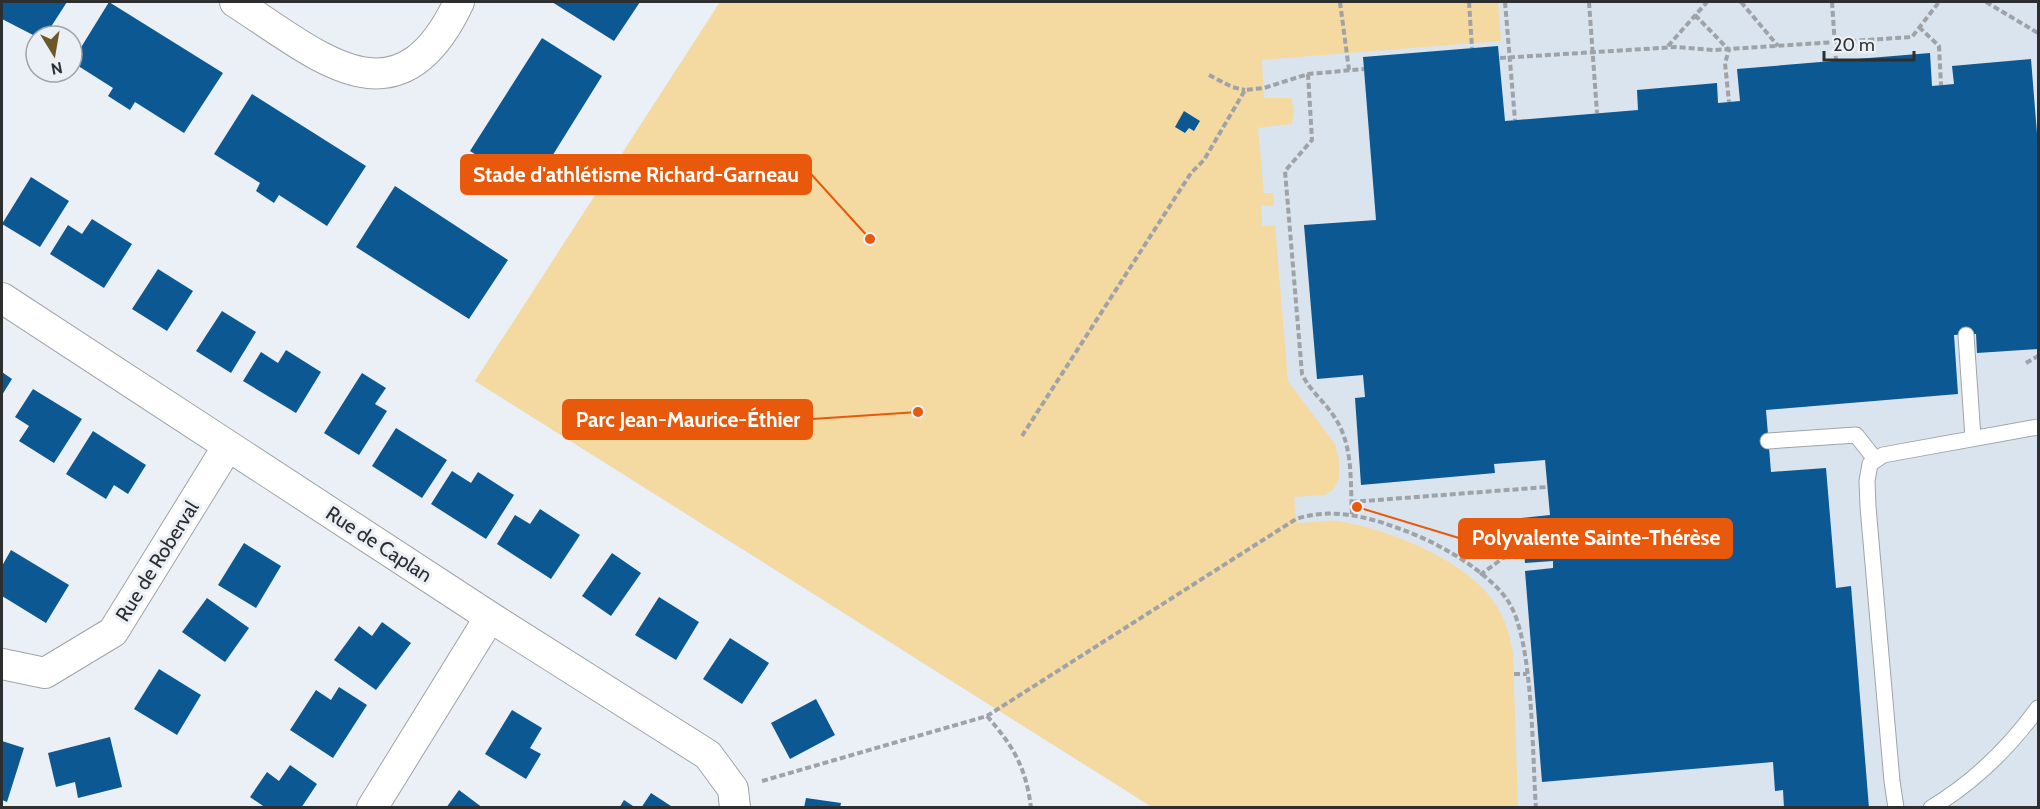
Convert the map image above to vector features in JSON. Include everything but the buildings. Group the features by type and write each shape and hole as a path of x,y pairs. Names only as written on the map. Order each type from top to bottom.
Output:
{"street":[{"path":"235,2 330,62 355,72 369,74 404,67 429,51 447,26 459,2"},
{"name":"Rue de Caplan","path":"2,298 490,617 708,755 733,789 735,807"},
{"name":"Rue de Roberval","path":"2,664 45,673 113,632 228,446"},
{"path":"372,807 490,617"}],"lane":[{"path":"1966,335 1973,438"},
{"path":"1896,807 1868,507 1870,464 1883,455 2038,427"},
{"path":"1768,441 1856,435 1875,459"},
{"path":"1931,807 1984,769 2020,732 2038,708"}],"path":[{"path":"1340,2 1349,70"},
{"path":"1468,2 1472,48"},
{"path":"1505,2 1515,120"},
{"path":"1589,2 1597,113"},
{"path":"1667,47 1707,2"},
{"path":"1741,2 1778,46"},
{"path":"1832,2 1836,61"},
{"path":"1500,58 1667,47 1729,50 1912,37 1939,2"},
{"path":"1986,2 2038,33"},
{"path":"1695,15 1729,50"},
{"path":"1919,27 1939,46 1941,85"},
{"path":"1729,50 1725,63 1729,102"},
{"path":"1209,75 1232,87 1245,90 1264,88 1308,74 1364,69"},
{"path":"1308,74 1312,140 1285,171 1302,374 1313,394 1332,413 1344,432 1348,446 1352,515"},
{"path":"1022,436 1191,173 1204,160 1245,90"},
{"path":"2026,363 2038,356"},
{"path":"1351,502 1547,487"},
{"path":"755,783 987,716 1296,519 1339,513 1420,536 1493,584 1508,601 1523,637 1536,807"},
{"path":"1480,575 1503,558 1524,552"},
{"path":"1514,674 1527,674"},
{"path":"987,716 1017,753 1028,785 1031,807"}],"shaded area":[{"path":"720,2 2038,2 2038,807 1152,807 475,381"},
{"path":"720,2 1498,2 1501,41 1262,60 1264,98 1291,98 1294,110 1292,124 1258,128 1264,193 1273,193 1274,205 1261,206 1262,226 1275,225 1288,381 1335,444 1339,459 1339,478 1334,489 1325,495 1294,497 1297,523 1338,521 1404,540 1450,563 1487,593 1504,621 1513,653 1518,807 1152,807 475,381"}],"place":[{"name":"Stade d'athlétisme Richard-Garneau","path":"870,239"},
{"name":"Parc Jean-Maurice-Éthier","path":"918,412"},
{"name":"Polyvalente Sainte-Thérèse","path":"1357,507"}]}
